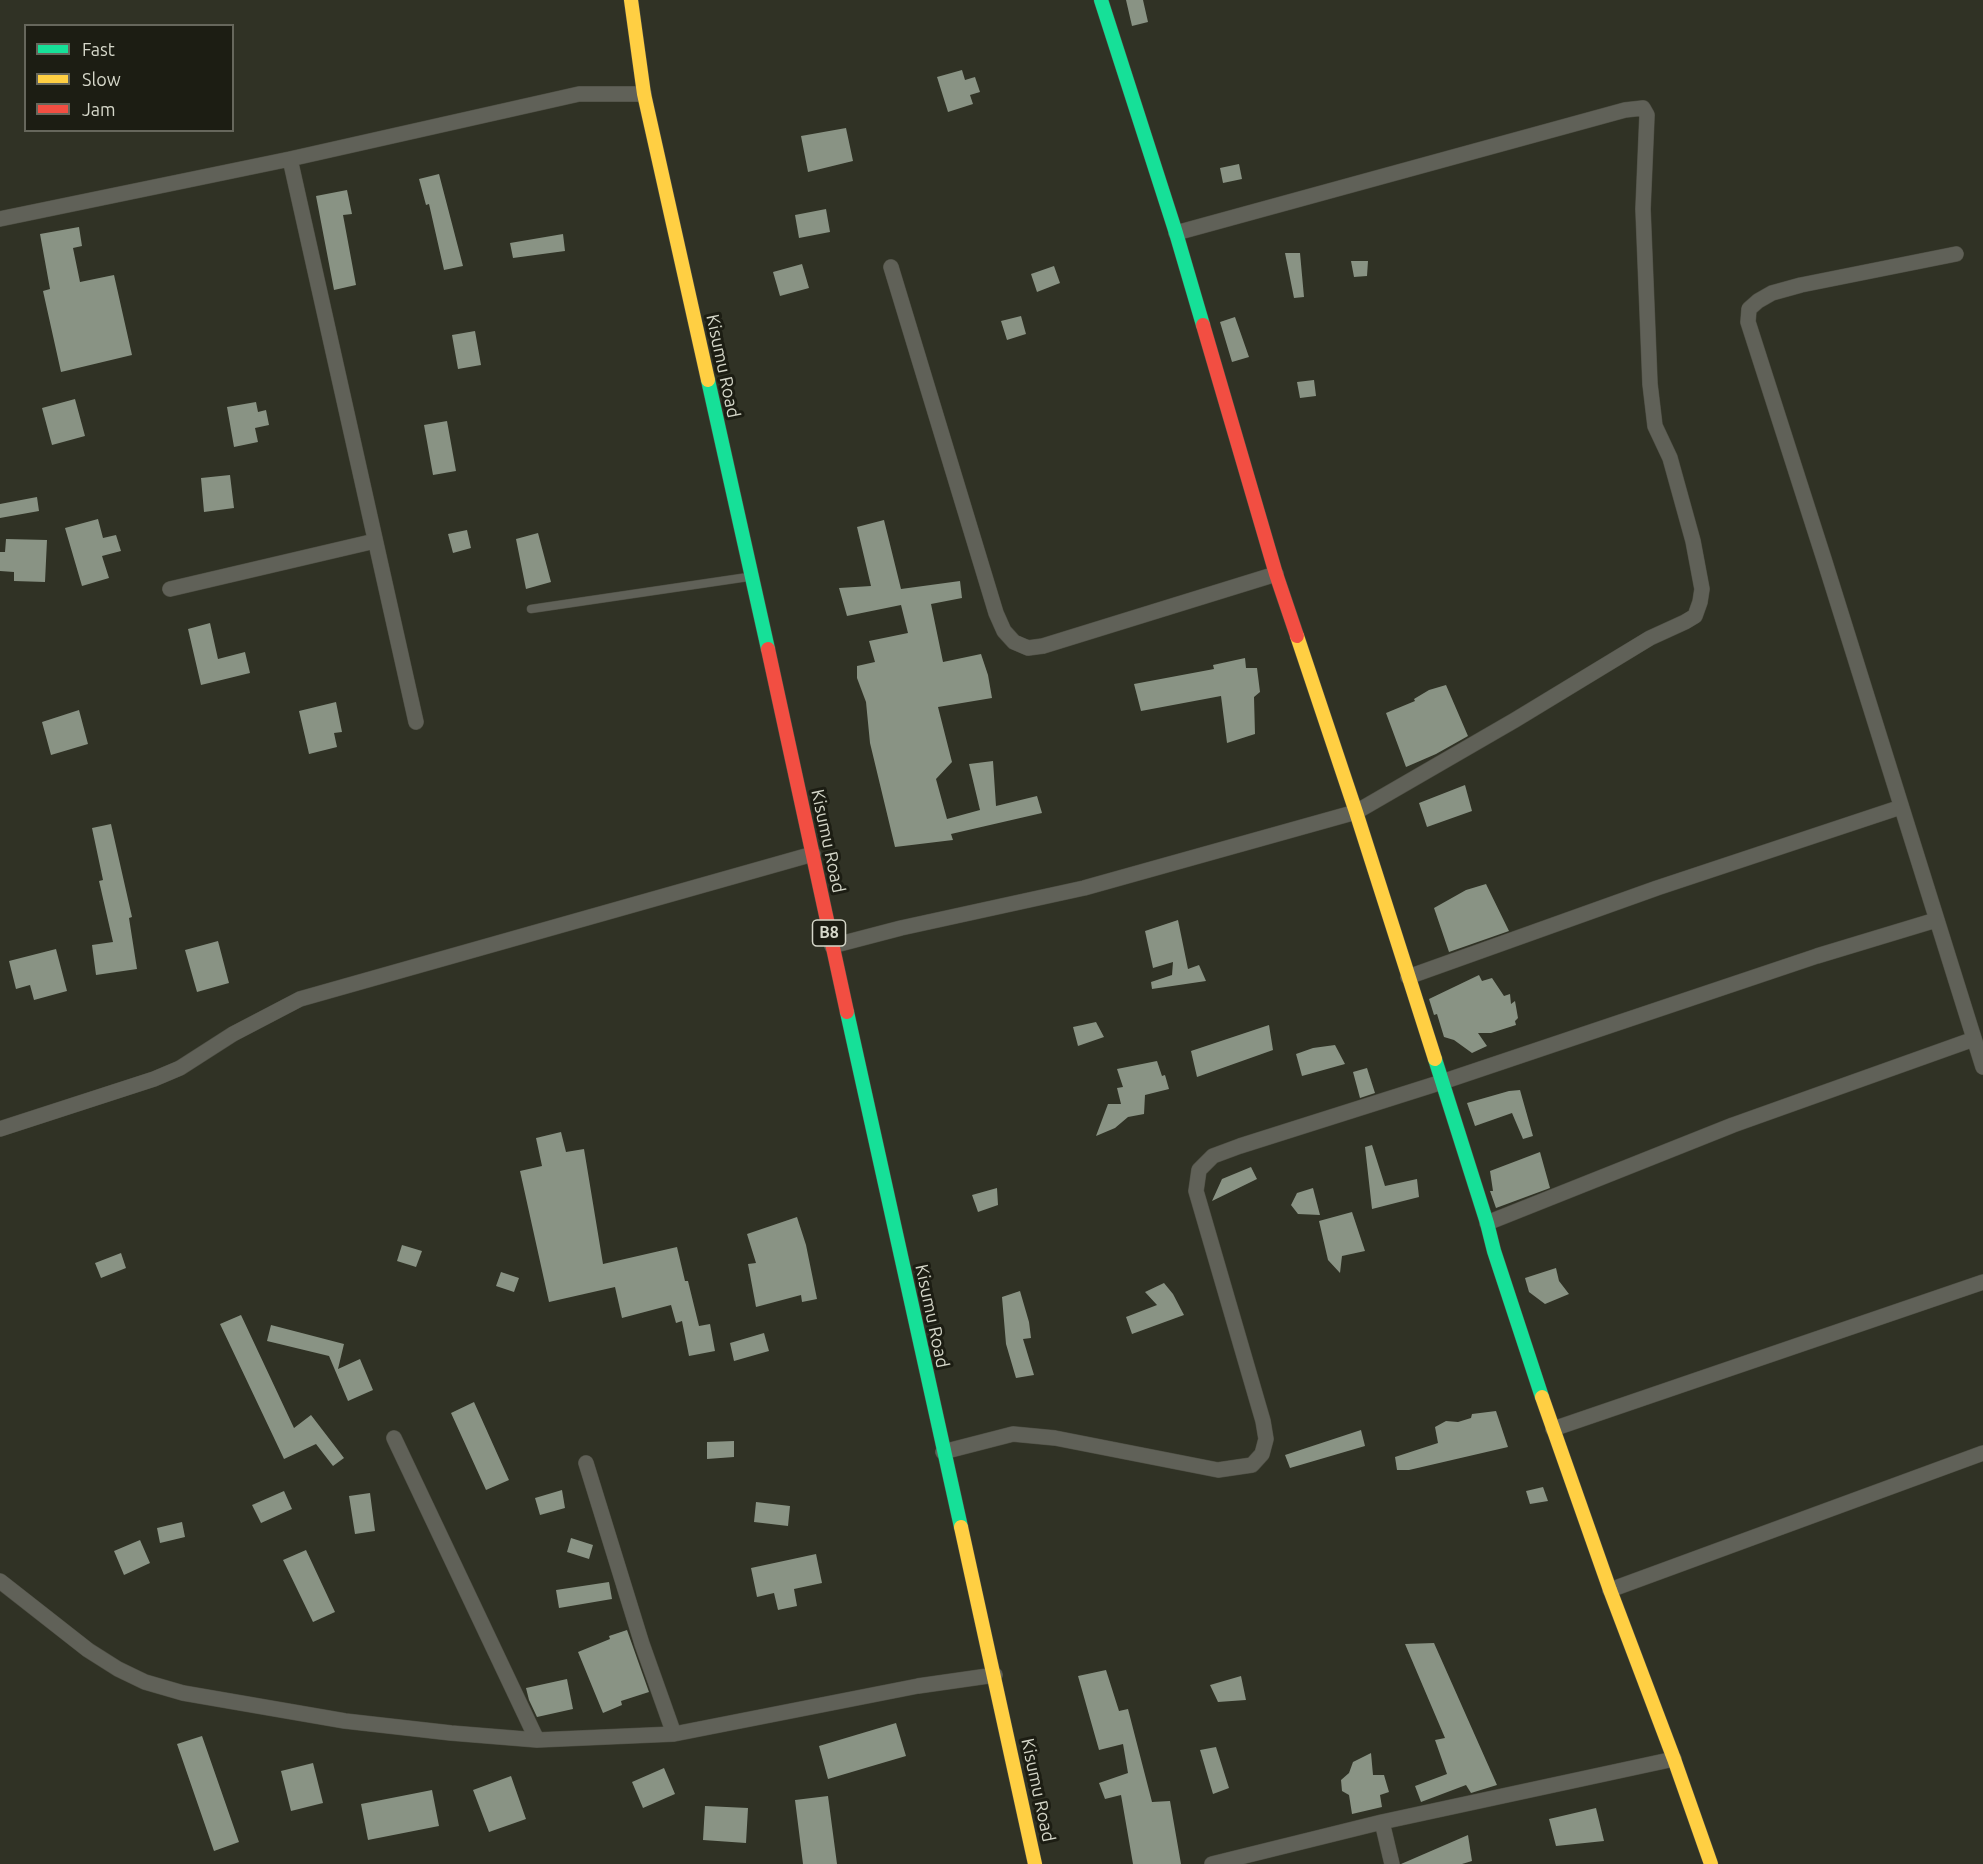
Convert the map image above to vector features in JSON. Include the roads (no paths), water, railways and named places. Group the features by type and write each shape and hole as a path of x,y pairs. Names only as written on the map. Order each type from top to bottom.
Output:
{"main road":[{"name":"Kisumu Road","path":"631,0 644,94 1035,1864"},
{"path":"1101,0 1176,233 1276,574 1356,812 1494,1251 1553,1429 1711,1864"}],"street":[{"path":"0,219 290,159 579,94 644,94"},
{"path":"832,946 901,928 1084,888 1356,812 1515,720 1650,638 1695,616 1702,589 1693,541 1670,458 1655,426 1650,384 1642,209 1647,115 1643,108 1624,111 1176,233"},
{"path":"290,159 416,722"},
{"path":"1956,254 1801,285 1772,293 1749,309 1748,322 1983,1067"},
{"path":"891,267 996,613 1004,631 1014,642 1028,648 1043,646 1276,574"},
{"path":"170,589 375,541"},
{"path":"1408,977 1657,888 1901,807"},
{"path":"0,1129 154,1079 180,1068 233,1034 300,999 813,854"},
{"path":"943,1452 1014,1434 1100,1446 1218,1470 1252,1465 1262,1454 1266,1439 1196,1191 1199,1170 1213,1156 1726,986 1936,920"},
{"path":"1487,1223 1733,1125 1974,1040"},
{"path":"1553,1429 1983,1282"},
{"path":"394,1438 537,1740"},
{"path":"1610,1590 1983,1453"},
{"path":"586,1463 642,1644 674,1734"},
{"path":"0,1581 88,1650 118,1669 145,1682 183,1693 345,1721 451,1733 537,1740 674,1734 918,1686 995,1675"},
{"path":"1212,1864 1382,1822 1674,1759"},
{"path":"1382,1822 1392,1864"}],"lane":[{"path":"531,609 752,576"}]}
